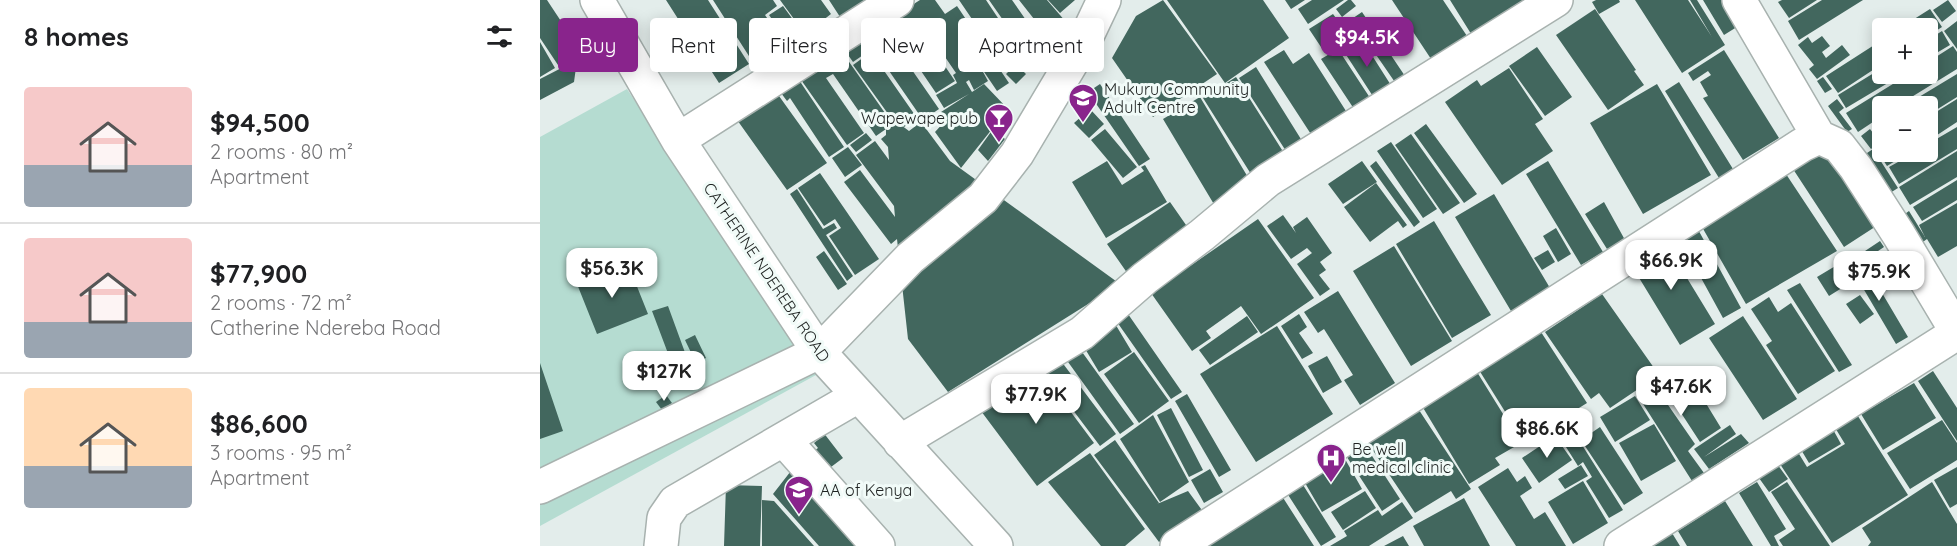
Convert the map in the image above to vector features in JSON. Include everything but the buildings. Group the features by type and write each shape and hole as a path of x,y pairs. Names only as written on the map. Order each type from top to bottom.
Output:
{"street":[{"name":"CATHERINE NDEREBA ROAD","path":"597,0 678,140 819,352 996,546"},
{"path":"678,140 897,0"},
{"path":"540,487 819,352 910,258 983,198 1017,154 1085,40 1104,0"},
{"path":"900,442 1082,333 1144,278 1202,235 1268,180 1556,0"},
{"path":"1621,546 1957,333 1856,168 1839,146 1819,137 1739,0"},
{"path":"1177,546 1792,152 1819,137"},
{"path":"661,546 664,518 675,502 858,396"},
{"path":"784,440 878,546"}],"green space":[{"path":"627,89 816,375 540,526 540,137"}],"place":[{"name":"Mukuru Community Adult Centre","path":"1083,124"},
{"name":"Wapewape pub","path":"999,144"},
{"name":"Be well medical clinic","path":"1331,484"},
{"name":"AA of Kenya","path":"799,516"}]}
